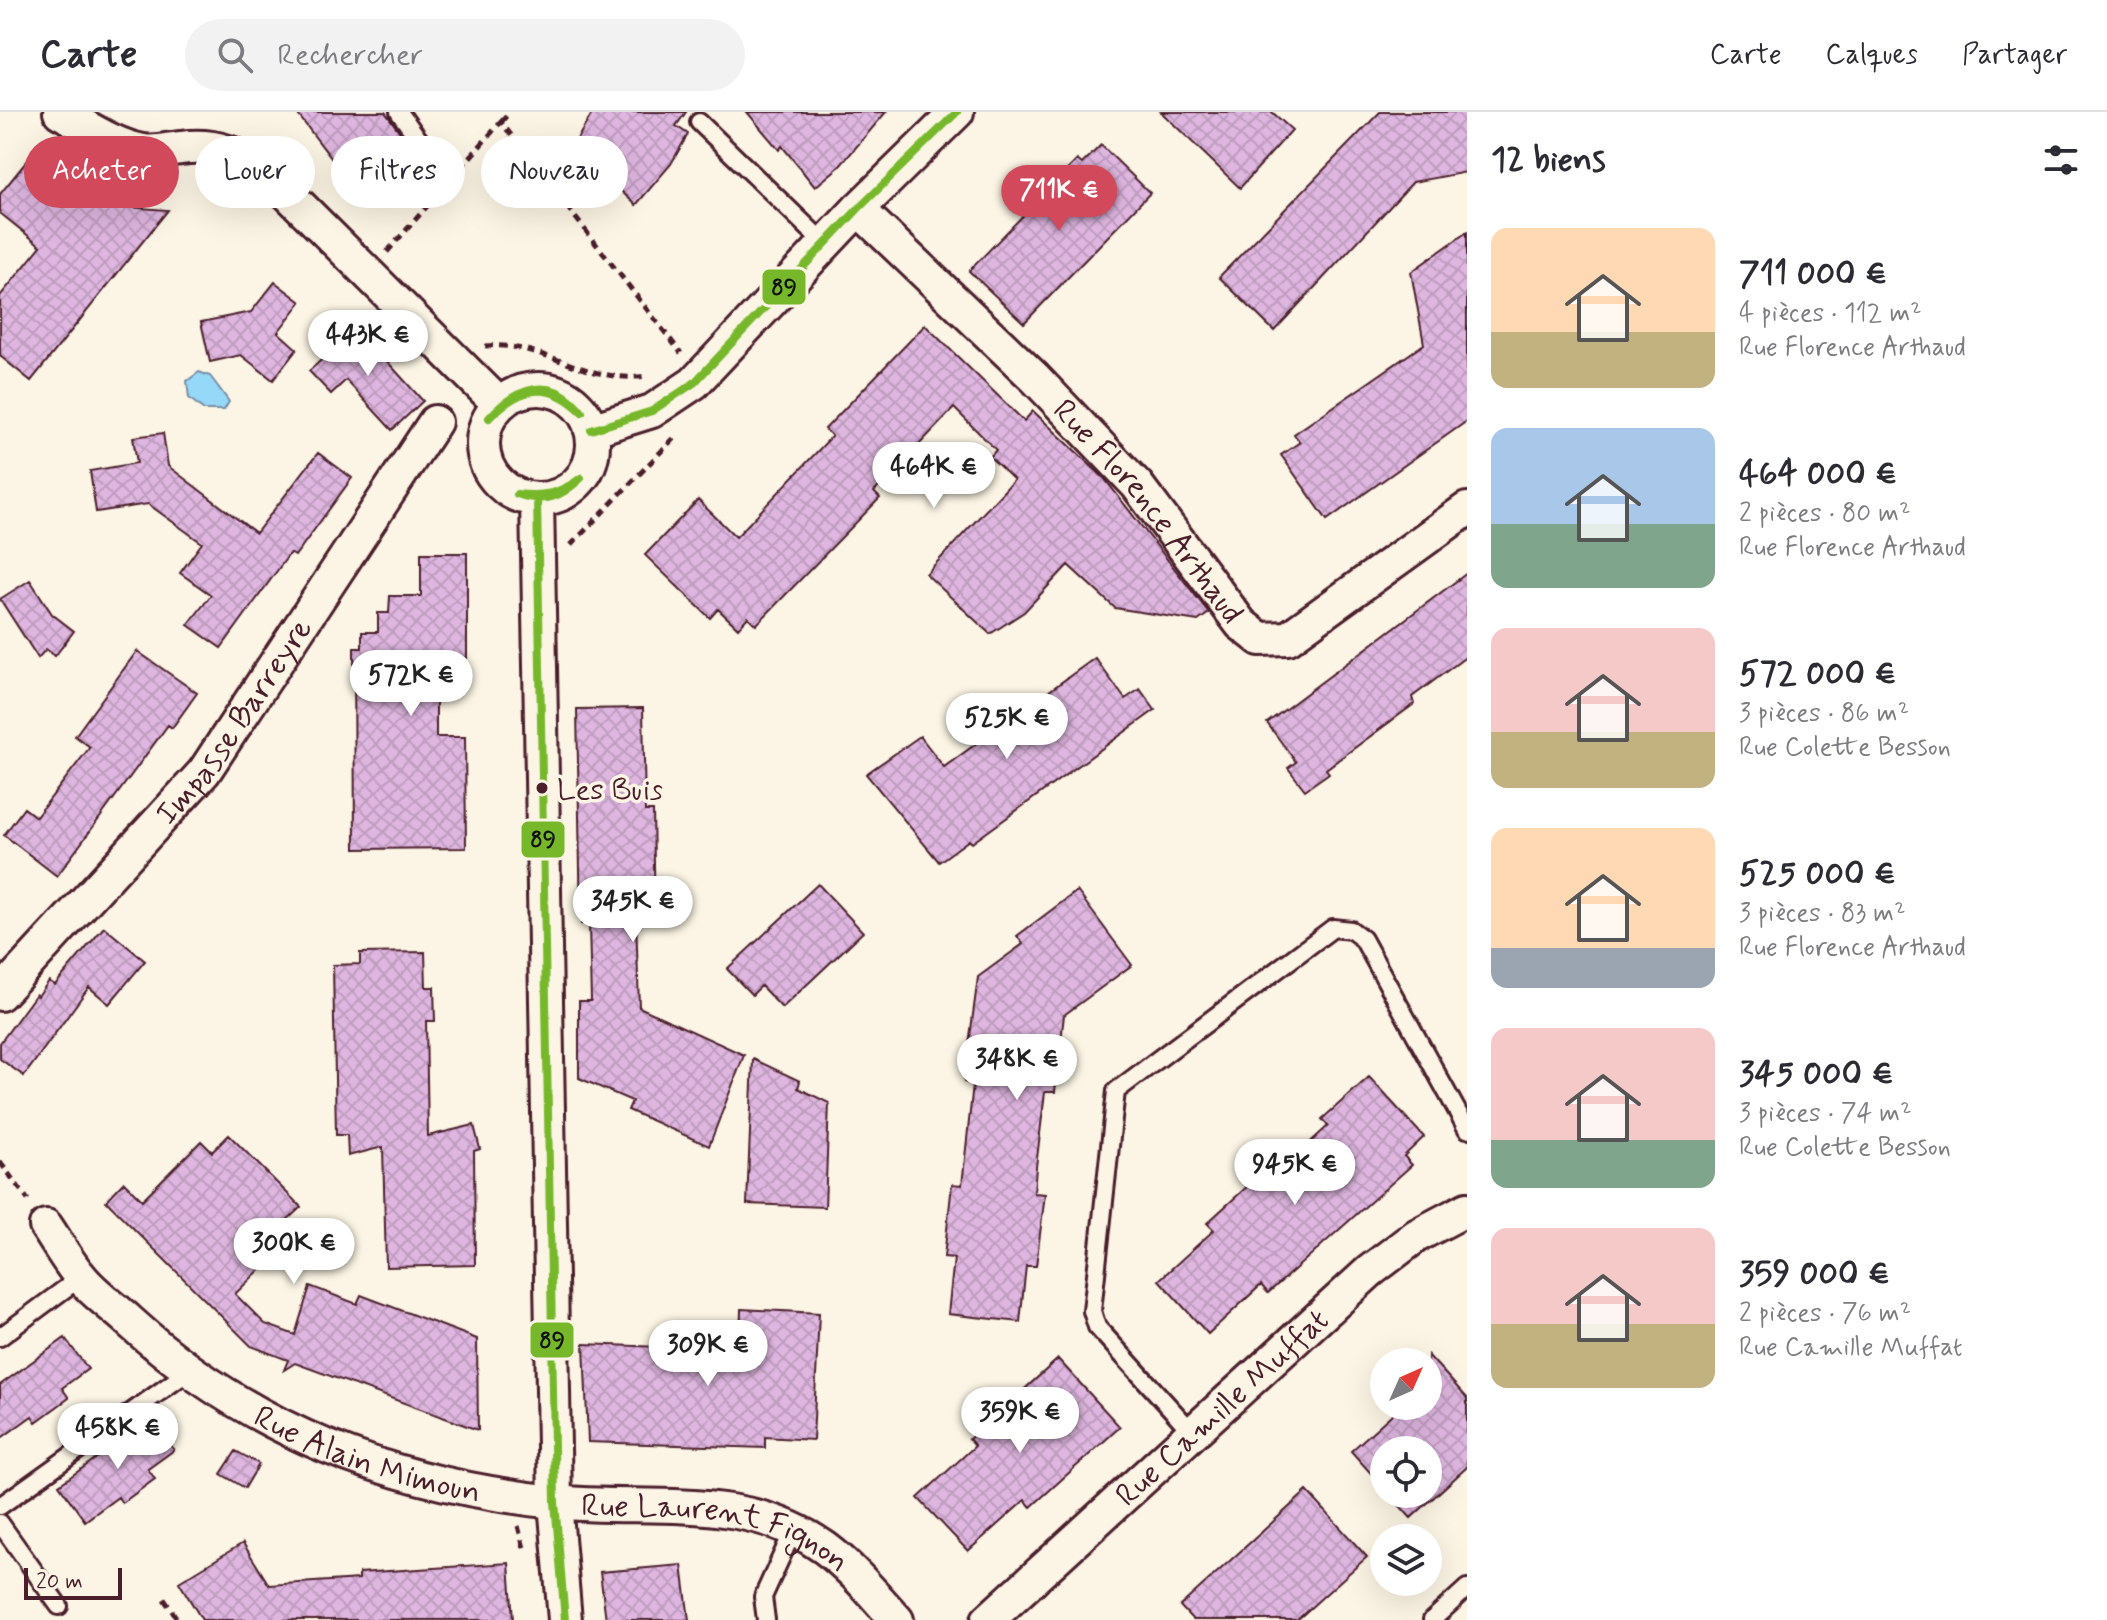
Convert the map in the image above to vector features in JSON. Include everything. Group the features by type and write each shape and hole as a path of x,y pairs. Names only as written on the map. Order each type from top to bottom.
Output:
{"street":[{"path":"60,112 122,145 146,152 194,146 223,149 245,158 267,173 499,404"},
{"path":"591,430 652,411 694,383 858,209 957,112"},
{"name":"Rue Florence Arthaud","path":"858,209 1035,378 1137,485 1241,624 1260,639 1288,638 1467,509"},
{"path":"553,390 570,398 583,412 591,430 593,446 582,478 561,493 537,499 519,496 503,486 491,472 484,455 483,437 488,419 499,404 524,391 553,390"},
{"name":"Impasse Barreyre","path":"0,994 204,772 435,422"},
{"path":"537,499 555,1502 565,1620"},
{"name":"Rue Camille Muffat","path":"988,1620 1370,1271 1416,1236 1467,1209"},
{"name":"Rue Alain Mimoun","path":"46,1226 81,1277 212,1388 332,1451 410,1476 555,1502"},
{"name":"Rue Laurent Fignon","path":"555,1502 716,1506 762,1518 821,1545 841,1561 897,1620"}],"lane":[{"path":"399,112 416,136"},
{"path":"699,122 825,244"},
{"path":"1192,1432 1097,1327 1092,1311 1116,1091 1333,928 1351,930 1363,939 1467,1129"},
{"path":"0,1337 81,1277"},
{"path":"0,1506 189,1371"},
{"path":"0,1523 59,1606"},
{"path":"766,1620 763,1597 793,1531"},
{"path":"1432,1620 1467,1588"}],"path":[{"path":"368,274 510,112"},
{"path":"501,122 679,347 694,383"},
{"path":"458,363 469,351 487,345 511,345 617,378 652,374"},
{"path":"538,574 560,570 563,553 679,433"},
{"path":"0,1162 46,1226"},
{"path":"515,1495 515,1514 525,1553"},
{"path":"164,1599 178,1620"}],"water":[{"path":"199,372 210,376 229,402 224,410 204,410 189,398 187,381"}],"building":[{"path":"296,112 385,112 403,136 331,136 331,158"},
{"path":"593,112 686,112 676,126 688,134 671,164 636,205 628,198 628,136 579,136"},
{"path":"747,112 886,112 840,166 815,187 782,146 779,150"},
{"path":"1161,112 1272,112 1292,130 1240,188"},
{"path":"1380,112 1467,112 1467,172 1413,182 1274,331 1219,277"},
{"path":"1101,145 1150,193 1024,323 969,271 1077,160 1082,164"},
{"path":"24,164 24,208 168,210 31,381 0,356 0,296 41,246 0,213 0,194"},
{"path":"1467,232 1467,421 1327,520 1281,455 1300,442 1294,434 1424,344 1411,272"},
{"path":"275,282 301,302 278,332 297,349 273,380 241,355 210,362 201,322 251,312"},
{"path":"925,325 1024,421 1033,411 1104,478 1209,613 1198,621 1115,608 1068,565 1024,612 990,634 926,574 1014,480 990,457 996,450 954,408 874,492 880,498 756,625 748,617 738,628 718,609 710,618 645,555 698,500 736,537 832,436 825,429"},
{"path":"357,328 423,401 392,430 346,380 331,394 309,371"},
{"path":"163,433 168,466 256,533 318,453 352,478 295,556 290,553 221,648 188,625 211,595 180,573 202,543 148,504 96,512 90,471 137,463 133,437"},
{"path":"421,553 467,553 467,658 436,658 436,737 465,737 466,848 355,849 354,648 362,648 362,632 378,632 378,613 389,613 390,596 421,596"},
{"path":"1467,573 1467,656 1412,697 1414,704 1326,769 1329,773 1305,790 1288,768 1296,762 1267,723"},
{"path":"30,580 52,614 74,631 55,656 46,649 38,658 0,599"},
{"path":"137,651 197,693 172,728 168,725 57,876 4,835 24,808 36,817 90,747 75,736"},
{"path":"1095,658 1125,699 1140,689 1155,710 972,843 969,840 939,862 866,774 920,736 944,767"},
{"path":"643,708 645,811 653,811 655,917 636,918 639,1007 744,1055 709,1146 628,1110 632,1101 579,1078 579,1001 591,1001 589,924 581,924 577,709"},
{"path":"818,884 863,932 782,1008 761,986 752,995 727,969"},
{"path":"1077,891 1132,965 1064,1015 1055,1092 1045,1092 1036,1167 1034,1193 1045,1194 1036,1266 1026,1266 1020,1322 948,1314 954,1258 944,1257 952,1184 962,1185 973,1084 964,1082 978,977 1023,944 1017,936"},
{"path":"104,927 145,961 109,1004 89,987 24,1076 0,1059 0,1043 36,994 38,996 49,981 55,985"},
{"path":"425,952 426,987 434,987 435,1021 426,1021 428,1136 474,1125 480,1149 474,1151 475,1265 386,1267 383,1147 348,1156 347,1135 336,1135 333,965 360,964 360,953"},
{"path":"753,1059 800,1081 798,1088 829,1103 825,1207 747,1204"},
{"path":"1369,1077 1424,1137 1404,1156 1412,1165 1268,1293 1261,1285 1208,1334 1159,1280 1214,1230 1207,1223 1283,1154 1290,1161 1328,1126 1322,1119"},
{"path":"229,1135 301,1207 284,1223 290,1230 290,1240 235,1294 265,1324 295,1335 310,1286 357,1304 361,1295 477,1339 478,1430 295,1363 284,1370 288,1360 251,1346 106,1201 124,1182 142,1200 201,1141 212,1152"},
{"path":"741,1309 819,1313 813,1440 765,1437 765,1448 588,1442 584,1344 740,1350"},
{"path":"65,1338 88,1369 62,1388 69,1398 36,1422 32,1416 0,1439 0,1385"},
{"path":"1058,1359 1120,1427 1031,1507 1025,1500 968,1551 918,1498 975,1446 969,1439"},
{"path":"1442,1370 1467,1398 1467,1467 1442,1490 1442,1436 1370,1436 1370,1472 1351,1451 1385,1420 1442,1420"},
{"path":"151,1419 174,1450 148,1469 155,1479 122,1503 118,1497 85,1521 59,1485"},
{"path":"236,1451 259,1464 245,1488 221,1474"},
{"path":"1307,1491 1367,1557 1297,1620 1193,1620 1180,1606"},
{"path":"1402,1508 1422,1508 1411,1518"},
{"path":"243,1543 269,1585 359,1579 359,1573 509,1563 513,1620 202,1620 179,1582"},
{"path":"682,1565 689,1620 606,1620 600,1572"}],"transit line":[{"name":"89","path":"591,430 652,411 694,383 858,209 957,112"},
{"name":"89","path":"489,418 511,399 534,389 559,393 582,412"},
{"name":"89","path":"489,418 512,399 534,391 557,395 582,412"},
{"name":"89","path":"517,494 551,493 581,478"},
{"name":"89","path":"517,494 552,497 581,478"},
{"name":"89","path":"537,499 555,1502 565,1620"}],"place":[{"name":"Les Buis","path":"542,788"}]}
